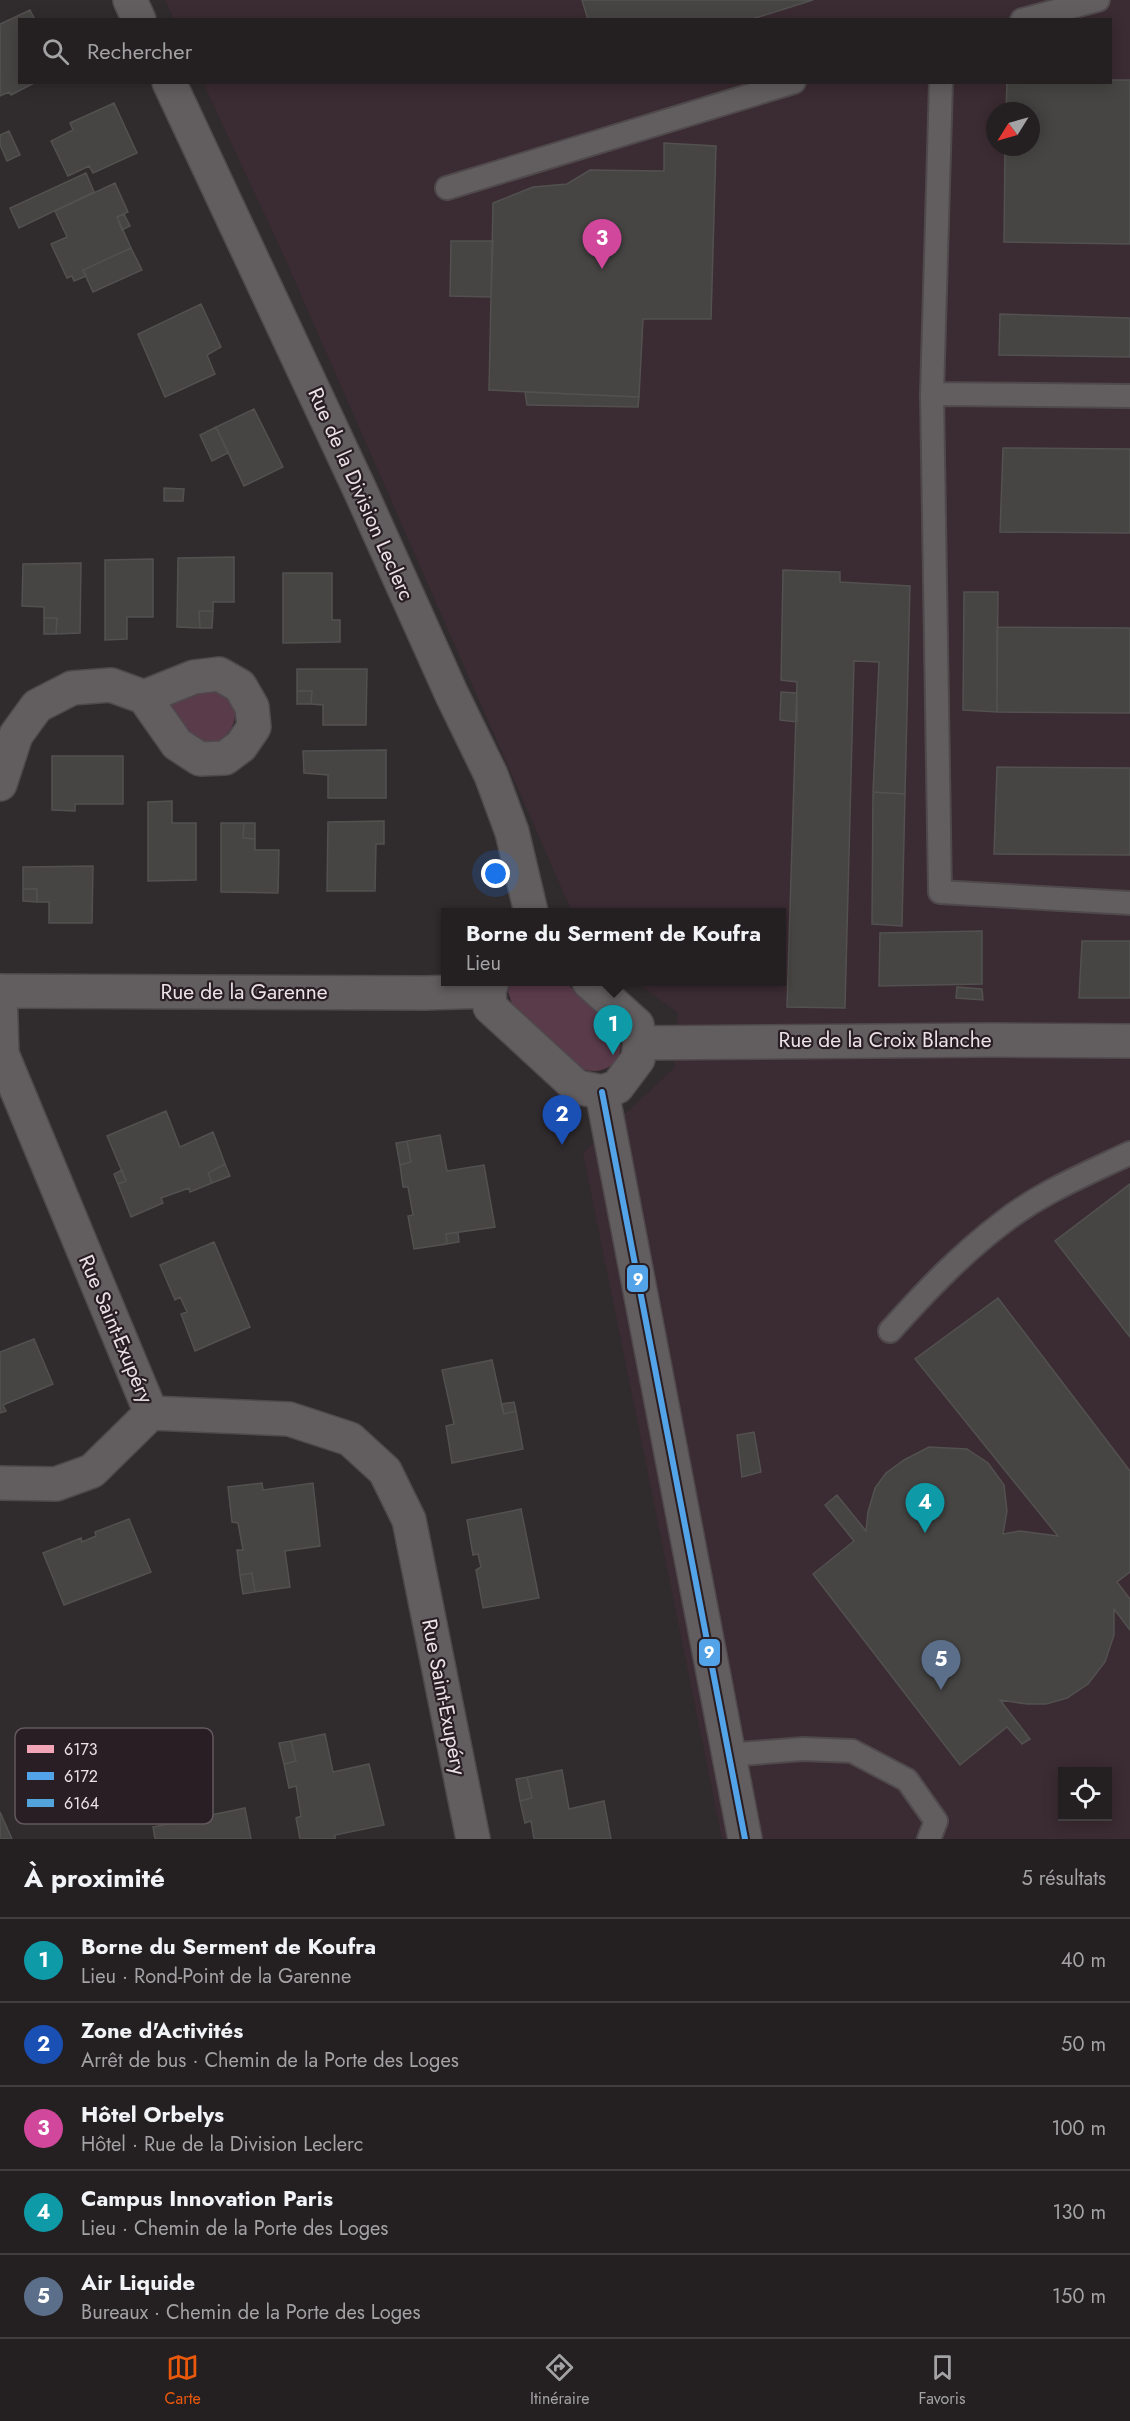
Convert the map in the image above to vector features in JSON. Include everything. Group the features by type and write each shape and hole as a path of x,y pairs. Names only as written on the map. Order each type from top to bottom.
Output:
{"street":[{"path":"130,0 138,18"},
{"name":"Rue de la Division Leclerc","path":"170,84 360,490 490,775 512,832 530,908"},
{"path":"0,784 16,735 37,706 72,688 111,685 144,698"},
{"path":"490,986 490,1007 577,1087 602,1092 617,1087 638,1059 640,1043 637,1025 594,986"},
{"name":"Rue de la Garenne","path":"0,991 425,993 490,986"},
{"name":"Rue Saint-Exupéry","path":"0,991 2,1054 151,1413 289,1419 350,1439 385,1471 409,1520 473,1839"},
{"name":"Rue de la Croix Blanche","path":"640,1043 1130,1041"},
{"path":"602,1092 616,1155 745,1839"},
{"path":"0,1484 56,1484 92,1471 151,1413"}],"lane":[{"path":"1030,18 1098,0"},
{"path":"447,188 787,84"},
{"path":"942,84 932,394 940,892 1130,903"},
{"path":"932,394 1130,396"},
{"path":"890,1331 941,1275 1003,1222 1063,1185 1130,1153"},
{"path":"728,1755 803,1749 852,1751 907,1780 936,1821 930,1839"}],"shaded area":[{"path":"165,0 1130,0 1130,1839 722,1839 583,1153 674,1068 678,1013 641,986 786,986 786,908 570,908 279,245 203,84 1112,84 1112,18 173,18"},
{"path":"204,687 222,691 231,700 235,711 230,731 222,739 212,743 201,743 189,738 165,704"},
{"path":"510,986 569,986 617,1029 621,1047 614,1064 597,1071 579,1068 514,1009 508,992"}],"building":[{"path":"582,0 813,0 755,18 587,18"},
{"path":"30,10 34,18 18,18 18,84 32,84 11,95 9,92 0,96 0,24"},
{"path":"1112,80 1130,80 1130,244 1004,242 1005,156 1040,156 1040,102 1006,102 1007,84 1112,84"},
{"path":"114,103 137,153 93,173 89,166 68,176 51,141 73,130 70,123"},
{"path":"9,131 20,155 7,161 0,145 0,135"},
{"path":"664,143 716,146 711,319 643,319 639,397 489,390 493,203 533,187 567,184 590,170 664,171"},
{"path":"86,173 94,192 19,228 10,208"},
{"path":"115,183 128,212 117,217 131,248 83,270 86,276 74,281 72,276 67,278 51,244 67,237 55,211"},
{"path":"124,214 130,226 122,230 117,217"},
{"path":"451,241 493,241 491,297 450,296"},
{"path":"131,248 142,270 93,292 83,270"},
{"path":"201,304 221,347 207,355 215,374 165,397 138,334"},
{"path":"1000,314 1130,318 1130,357 999,355"},
{"path":"525,392 639,397 638,407 527,405"},
{"path":"254,409 283,467 244,486 216,427"},
{"path":"216,427 228,453 212,461 200,435"},
{"path":"1003,448 1130,449 1130,533 1000,532"},
{"path":"164,488 184,489 183,501 164,501"},
{"path":"234,557 234,602 213,602 213,611 199,611 200,628 177,627 178,558"},
{"path":"153,559 153,617 127,617 127,639 105,640 105,560"},
{"path":"81,563 80,633 56,634 57,618 44,618 44,607 22,606 23,564"},
{"path":"783,570 840,572 840,582 910,586 905,794 873,792 879,662 854,661 845,1008 787,1007 797,682 781,680"},
{"path":"283,573 332,573 332,620 340,620 340,642 283,643"},
{"path":"964,592 998,592 997,712 963,710"},
{"path":"199,611 213,611 212,628 200,628"},
{"path":"44,618 57,618 56,634 44,634"},
{"path":"997,627 1130,628 1130,713 997,712"},
{"path":"297,669 367,669 366,725 323,725 323,705 311,704 312,691 297,691"},
{"path":"297,691 312,691 311,704 297,704"},
{"path":"781,692 797,693 797,722 780,720"},
{"path":"386,750 386,798 328,798 328,775 304,773 303,751"},
{"path":"52,756 123,756 123,804 75,804 75,811 52,810"},
{"path":"997,767 1130,768 1130,855 994,854"},
{"path":"873,792 905,794 902,926 872,924"},
{"path":"172,801 172,823 196,823 196,880 148,881 148,802"},
{"path":"384,821 384,844 376,844 375,891 327,891 328,822"},
{"path":"221,823 244,823 243,838 255,839 255,850 279,850 278,893 221,892"},
{"path":"244,823 255,823 255,839 243,838"},
{"path":"93,866 92,923 49,923 49,902 37,902 37,889 23,889 23,867"},
{"path":"23,889 37,889 37,902 23,901"},
{"path":"982,931 982,984 879,986 880,933"},
{"path":"1082,941 1130,941 1130,998 1079,998"},
{"path":"957,987 982,989 983,1000 956,998"},
{"path":"166,1111 180,1147 213,1132 225,1164 208,1173 212,1183 190,1192 189,1188 161,1198 163,1203 131,1217 118,1184 126,1181 107,1136"},
{"path":"440,1135 447,1171 484,1165 495,1227 446,1234 447,1244 414,1249 408,1216 413,1215 408,1187 403,1187 400,1165 411,1162 407,1141"},
{"path":"407,1141 411,1162 400,1165 396,1143"},
{"path":"225,1164 230,1176 212,1183 208,1173"},
{"path":"122,1170 126,1181 118,1184 114,1174"},
{"path":"1130,1184 1130,1337 1055,1241"},
{"path":"458,1232 459,1242 447,1244 446,1234"},
{"path":"214,1242 250,1327 195,1351 181,1314 187,1312 180,1297 175,1300 160,1265"},
{"path":"998,1298 1130,1471 1130,1572 1117,1582 1130,1599 1130,1630 1114,1609 1114,1635 1105,1662 1088,1684 1067,1698 1046,1704 1000,1700 1030,1739 1022,1744 1007,1727 960,1765 813,1574 854,1541 825,1505 837,1495 866,1531 868,1512 875,1488 886,1473 904,1460 929,1447 967,1449 988,1463 1004,1485 1007,1511 1003,1534 1020,1531 1058,1536 915,1359"},
{"path":"34,1339 53,1384 3,1405 6,1411 0,1413 0,1352"},
{"path":"492,1360 504,1414 516,1411 523,1449 452,1463 446,1426 454,1424 442,1370"},
{"path":"514,1402 516,1411 504,1414 501,1404"},
{"path":"754,1432 761,1472 742,1477 737,1435"},
{"path":"262,1483 263,1490 313,1483 320,1546 285,1551 290,1587 255,1592 252,1573 240,1575 237,1550 243,1550 238,1523 232,1522 228,1487"},
{"path":"521,1509 539,1598 483,1608 476,1570 481,1567 478,1554 473,1555 467,1520"},
{"path":"129,1519 151,1572 64,1605 43,1553 81,1538 82,1542 96,1536 95,1532"},
{"path":"252,1573 255,1592 243,1594 240,1575"},
{"path":"325,1734 333,1772 369,1764 384,1825 335,1835 335,1839 300,1839 296,1818 301,1816 296,1786 289,1788 284,1764 296,1761 291,1741"},
{"path":"291,1741 296,1761 284,1764 279,1743"},
{"path":"562,1770 569,1809 604,1801 611,1839 534,1839 531,1821 525,1823 520,1801 532,1798 527,1777"},
{"path":"527,1777 532,1798 520,1801 516,1779"},
{"path":"245,1808 251,1839 155,1839 153,1827 168,1824 213,1824 213,1815"},
{"path":"0,1812 12,1839 0,1839"}],"transit line":[{"name":"9","path":"602,1092 745,1839"}],"place":[{"name":"Hôtel Orbelys","path":"602,269"},
{"name":"Borne du Serment de Koufra","path":"613,1055"},
{"name":"Zone d'Activités","path":"562,1145"},
{"name":"Campus Innovation Paris","path":"925,1533"},
{"name":"Air Liquide","path":"941,1690"}]}
